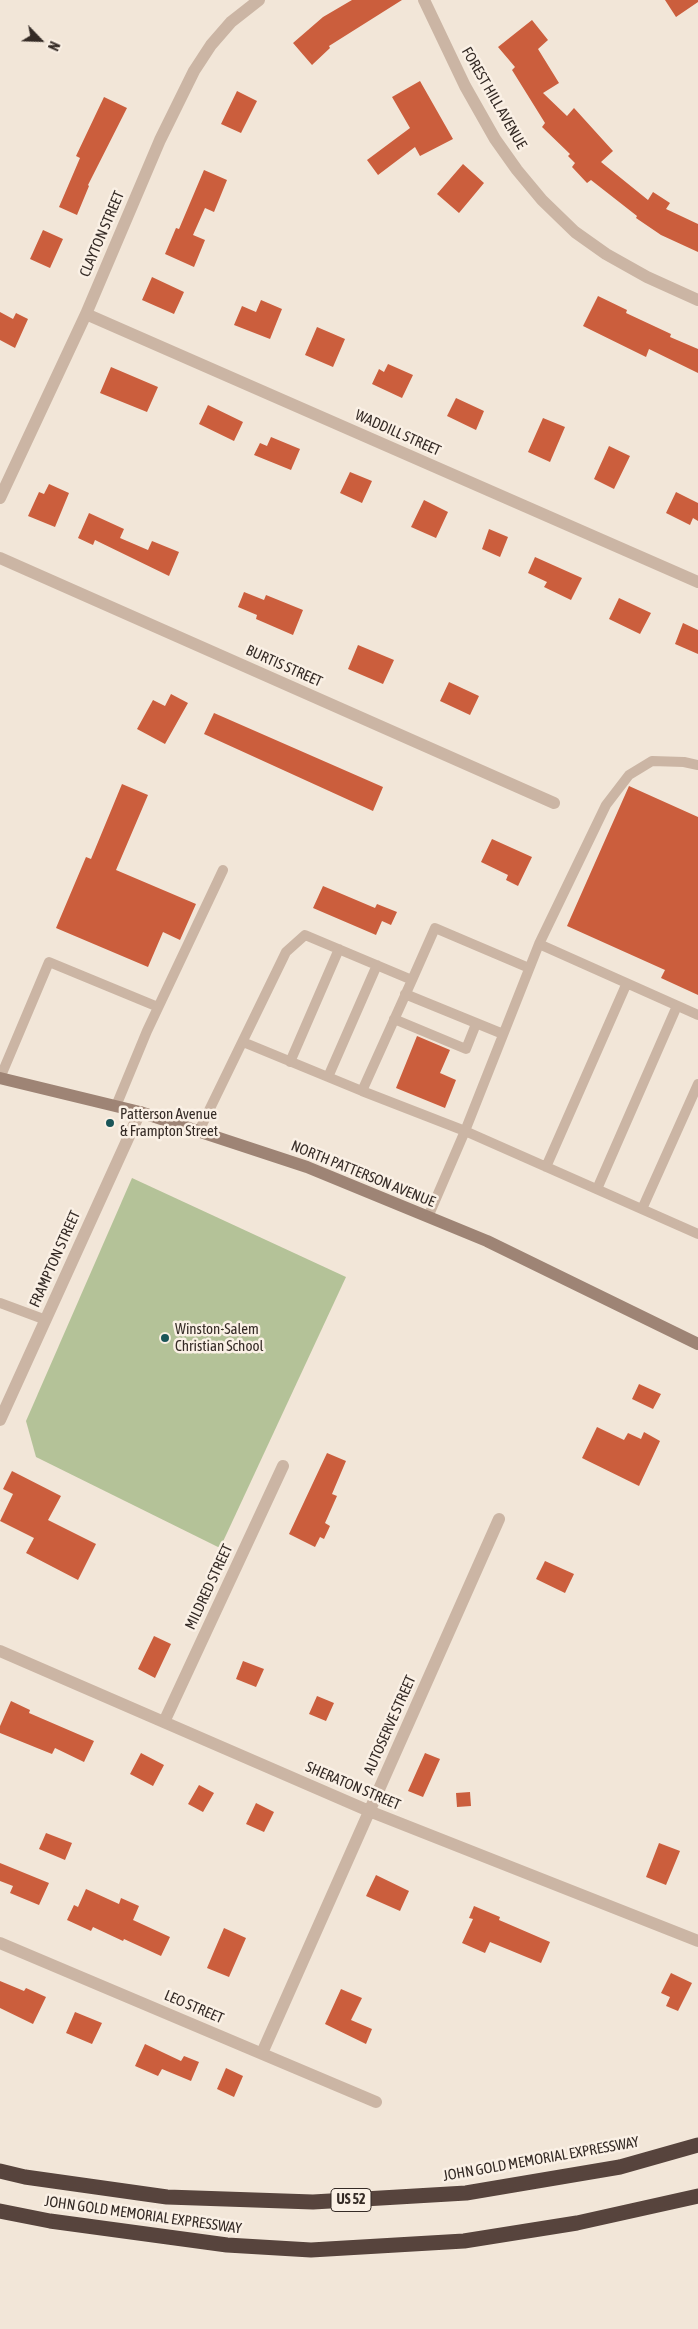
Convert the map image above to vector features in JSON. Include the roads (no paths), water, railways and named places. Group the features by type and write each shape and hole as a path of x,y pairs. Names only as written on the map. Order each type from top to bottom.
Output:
{"highway":[{"name":"JOHN GOLD MEMORIAL EXPRESSWAY","path":"0,2171 25,2177 167,2197 313,2202 466,2193 620,2167 698,2145"},
{"name":"JOHN GOLD MEMORIAL EXPRESSWAY","path":"0,2210 50,2221 227,2245 311,2250 464,2241 577,2223 698,2196"},
{"path":"577,2223 698,2203"}],"main road":[{"name":"NORTH PATTERSON AVENUE","path":"0,1078 140,1112 307,1167 487,1240 698,1344"}],"street":[{"name":"CLAYTON STREET","path":"0,498 86,314 160,140 194,71 210,45 231,22 259,0"},
{"name":"FOREST HILL AVENUE","path":"424,0 465,86 495,139 542,200 575,232 606,254 647,277 698,300"},
{"name":"WADDILL STREET","path":"86,314 698,582"},
{"name":"BURTIS STREET","path":"0,558 554,803"},
{"name":"FRAMPTON STREET","path":"0,1420 140,1112"},
{"name":"MILDRED STREET","path":"164,1722 283,1466"},
{"name":"AUTOSERVE STREET","path":"262,2054 499,1519"},
{"name":"SHERATON STREET","path":"0,1651 369,1811 698,1941"},
{"name":"LEO STREET","path":"0,1943 376,2102"}],"lane":[{"path":"428,1216 465,1131 539,944 606,805 629,775 652,761 684,762 698,765"},
{"path":"116,1106 158,1007 223,870"},
{"path":"362,1091 435,928 529,968"},
{"path":"199,1131 286,952 305,935 412,980"},
{"path":"539,944 698,1015"},
{"path":"290,1062 339,949"},
{"path":"0,1078 49,962 158,1007"},
{"path":"328,1077 377,965"},
{"path":"546,1167 626,984"},
{"path":"406,994 503,1034"},
{"path":"597,1189 677,1006"},
{"path":"394,1019 466,1049 476,1024"},
{"path":"243,1042 465,1131 698,1234"},
{"path":"642,1209 698,1084"},
{"path":"0,1303 46,1320"}],"place":[{"name":"Patterson Avenue & Frampton Street","path":"110,1123"},
{"name":"Winston-Salem Christian School","path":"165,1338"}]}
